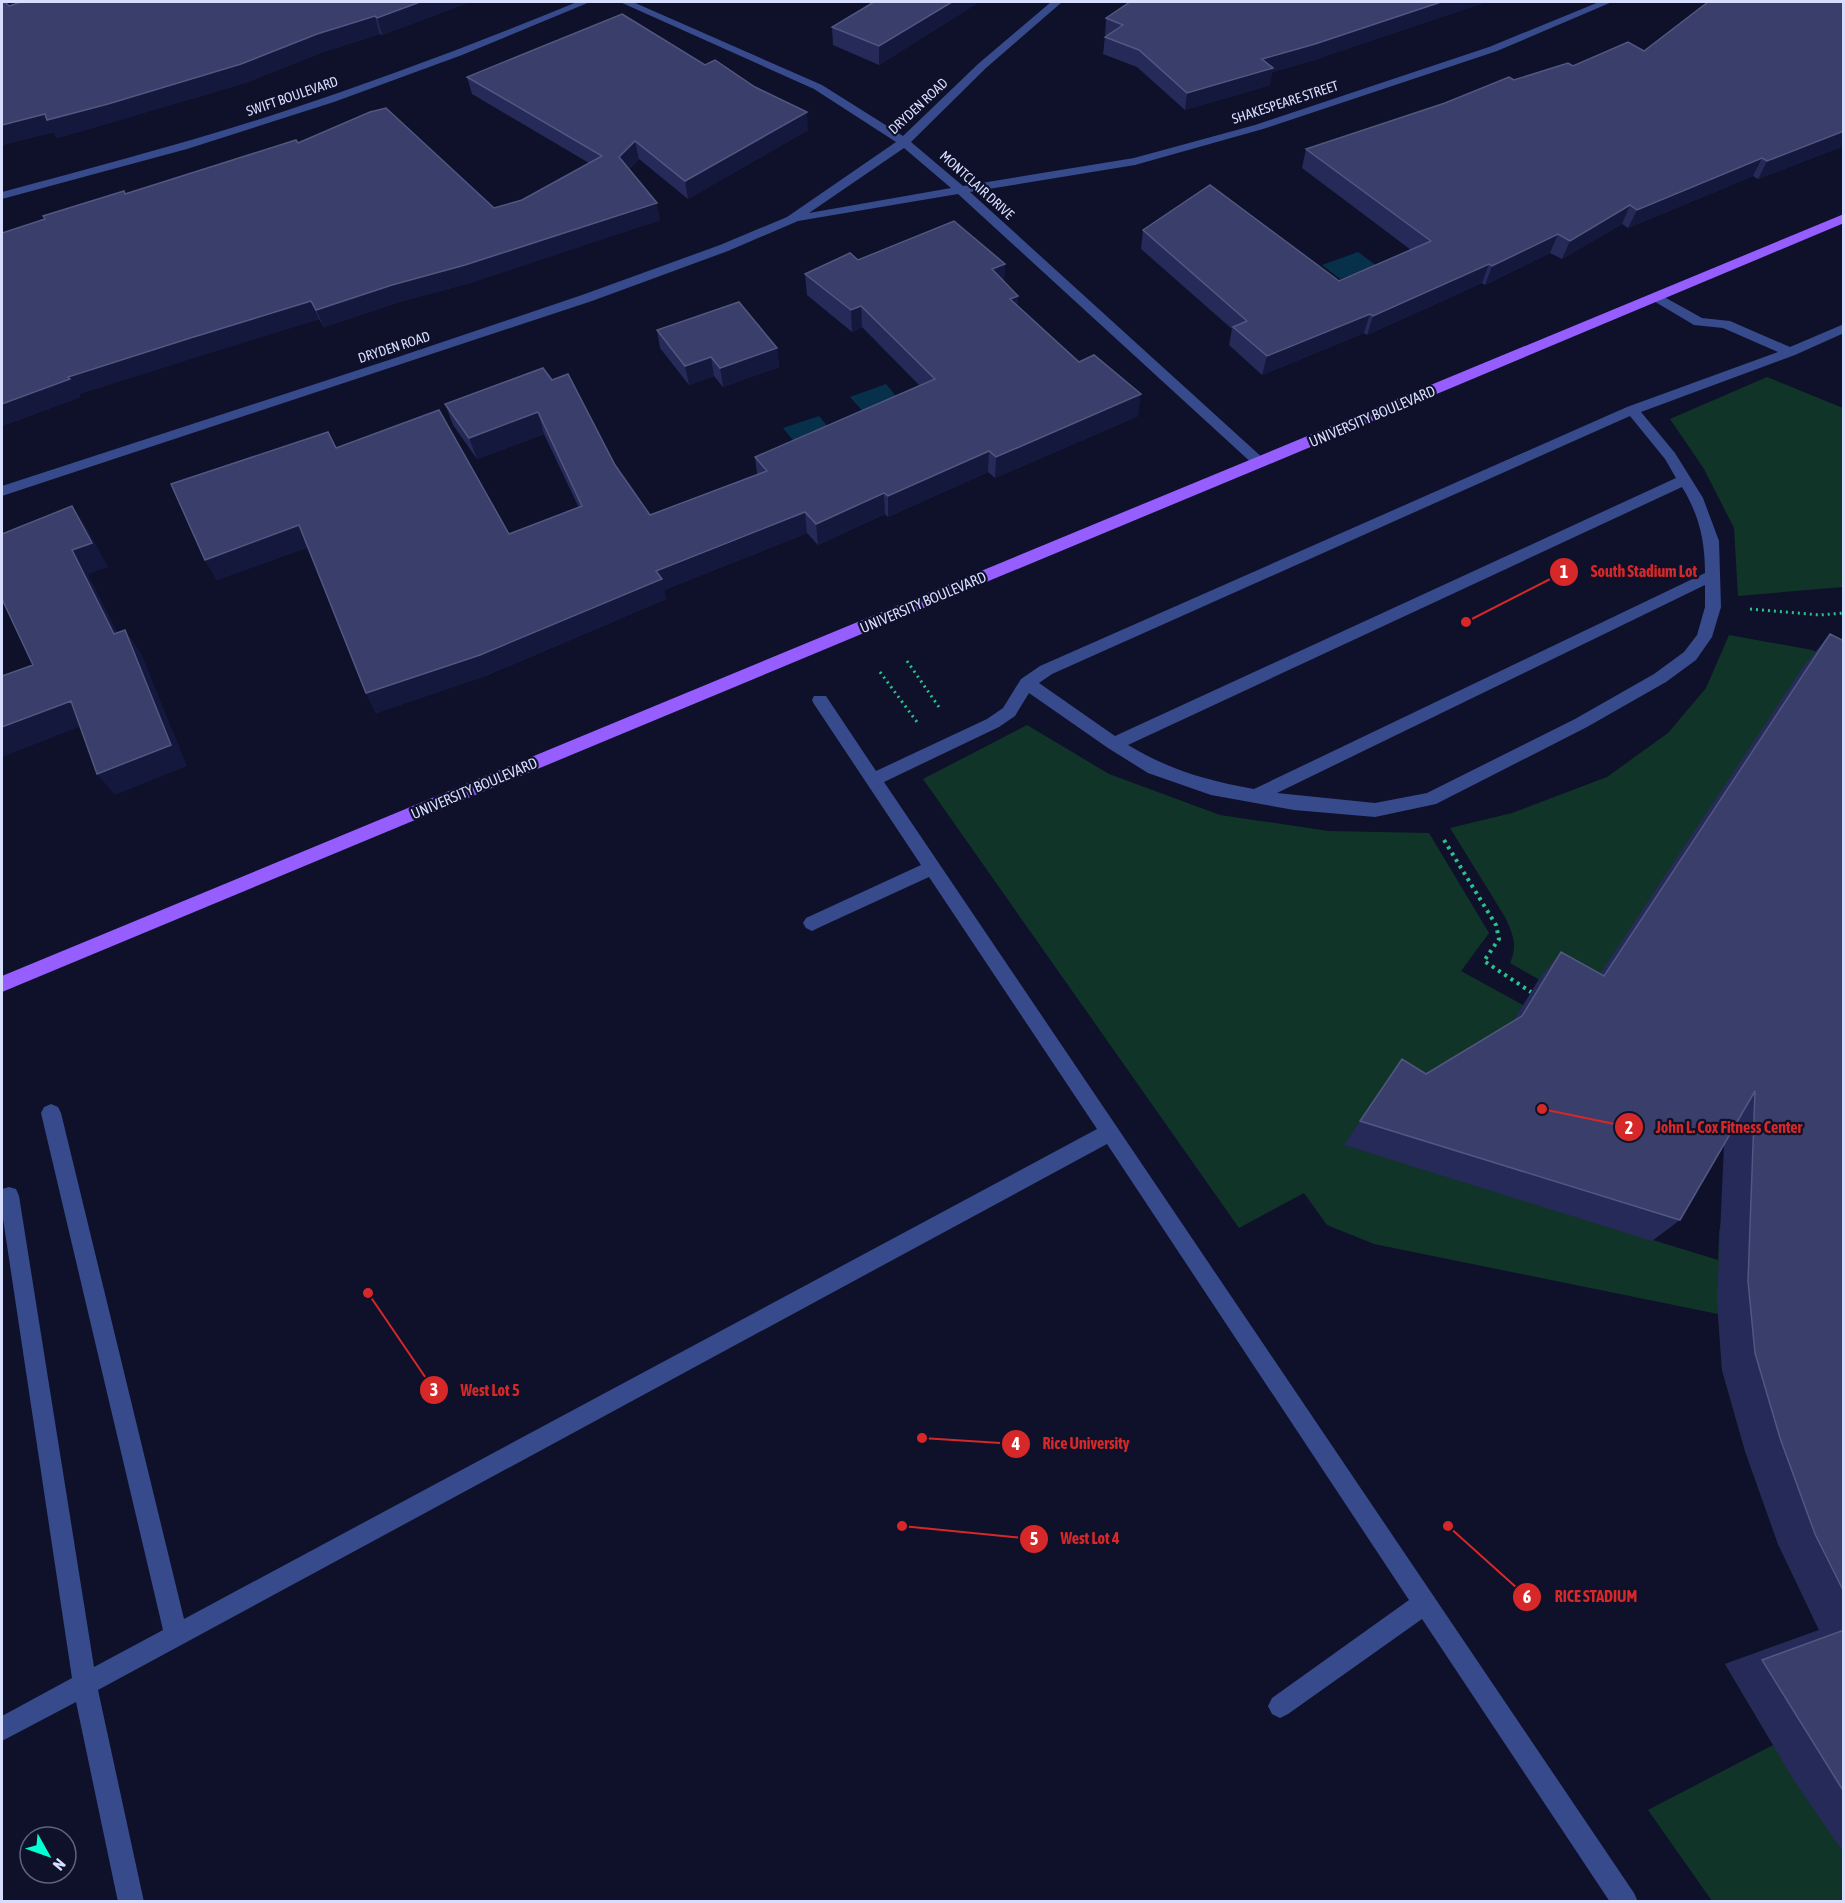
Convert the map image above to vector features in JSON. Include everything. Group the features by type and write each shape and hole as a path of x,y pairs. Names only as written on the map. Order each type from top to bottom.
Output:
{"main road":[{"name":"UNIVERSITY BOULEVARD","path":"2,984 1260,463 1844,218"}],"street":[{"name":"SWIFT BOULEVARD","path":"2,196 265,121 400,75 585,2"},
{"name":"MONTCLAIR DRIVE","path":"625,2 818,87 904,142 961,190 1260,463"},
{"name":"DRYDEN ROAD","path":"791,220 904,142 981,66 1057,2"},
{"name":"SHAKESPEARE STREET","path":"961,190 1135,161 1259,127 1493,49 1607,2"},
{"name":"DRYDEN ROAD","path":"2,491 587,298 724,248 791,220 869,204 961,190"},
{"path":"1658,297 1698,322 1725,324 1790,352"},
{"path":"873,780 993,723 1009,712 1027,683 1046,670 1632,410 1790,352 1844,328"},
{"path":"1027,683 1114,744 1154,768 1211,788 1294,803 1375,810 1430,799 1581,723 1660,678 1690,656 1704,637 1713,607 1712,541 1698,501 1670,456 1632,410"},
{"path":"1114,744 1684,480"},
{"path":"1256,796 1713,575"},
{"path":"820,700 1625,1902"},
{"path":"812,923 932,868"},
{"path":"51,1113 176,1635"},
{"path":"2,1730 1109,1133"},
{"path":"2,1199 9,1196 85,1686 131,1902"},
{"path":"1280,1706 1425,1603"}],"path":[{"path":"1713,607 1820,615 1844,613"},
{"path":"907,661 961,738"},
{"path":"880,672 937,750"},
{"path":"1444,840 1496,925 1498,939 1484,961 1531,992"}],"green space":[{"path":"1767,377 1843,408 1843,587 1738,596 1734,528 1704,469 1670,419"},
{"path":"1729,635 1812,650 1843,665 1843,1901 1712,1901 1648,1810 1773,1745 1725,1664 1819,1630 1778,1544 1745,1451 1722,1370 1718,1314 1374,1244 1327,1225 1304,1193 1239,1228 923,779 1027,725 1109,774 1220,815 1329,831 1429,833 1489,933 1461,971 1543,1016 1345,1145 1718,1260 1719,1232 1733,1169 1754,1112 1580,1003 1510,963 1514,945 1508,923 1450,828 1512,813 1607,777 1668,733 1706,688"}],"water":[{"path":"1358,252 1377,266 1340,279 1322,265"},
{"path":"886,384 899,400 873,423 850,397"},
{"path":"819,416 832,432 797,445 783,428"}],"building":[{"path":"2,2 9,6 21,2 420,2 377,18 375,16 317,34 241,64 108,104 47,120 45,114 2,125"},
{"path":"874,2 952,2 879,46 832,27"},
{"path":"1130,2 1441,2 1262,59 1273,68 1187,93 1139,50 1105,37 1123,25 1106,18"},
{"path":"1708,2 1844,2 1844,131 1767,161 1762,158 1637,210 1630,205 1570,241 1558,234 1492,266 1489,264 1373,316 1370,314 1267,356 1233,327 1247,321 1143,230 1210,185 1339,281 1431,241 1306,149 1445,103 1509,77 1514,80 1568,63 1573,66 1628,42 1644,51"},
{"path":"622,14 705,65 715,60 755,87 807,112 685,181 635,141 619,157 657,203 316,310 311,301 187,339 68,377 70,379 2,404 2,233 45,219 43,216 124,191 125,194 296,140 298,143 370,112 386,108 494,208 522,200 602,156 467,77"},
{"path":"954,221 1005,264 992,269 1018,296 1010,299 1079,362 1094,355 1141,394 996,457 989,451 888,496 884,493 816,524 805,512 656,571 662,579 480,655 366,693 299,525 205,560 171,484 328,432 336,448 439,410 509,534 582,506 538,412 469,438 445,404 543,368 552,380 568,374 615,465 650,515 767,471 755,457 935,379 861,306 851,310 805,274 850,253 858,260"},
{"path":"739,302 777,348 720,368 711,357 685,366 657,330"},
{"path":"72,506 92,543 72,550 114,634 125,630 171,745 97,774 71,701 2,727 2,676 33,665 2,599 2,534"},
{"path":"1830,634 1844,641 1844,1592 1815,1534 1780,1438 1755,1353 1748,1281 1755,1091 1680,1220 1360,1121 1402,1059 1426,1074 1522,1016 1561,952 1604,976"},
{"path":"1844,1630 1844,1792 1762,1660"}],"place":[{"name":"South Stadium Lot","path":"1466,622"},
{"name":"John L. Cox Fitness Center","path":"1542,1109"},
{"name":"West Lot 5","path":"368,1293"},
{"name":"Rice University","path":"922,1438"},
{"name":"West Lot 4","path":"902,1526"},
{"name":"RICE STADIUM","path":"1448,1526"}]}
